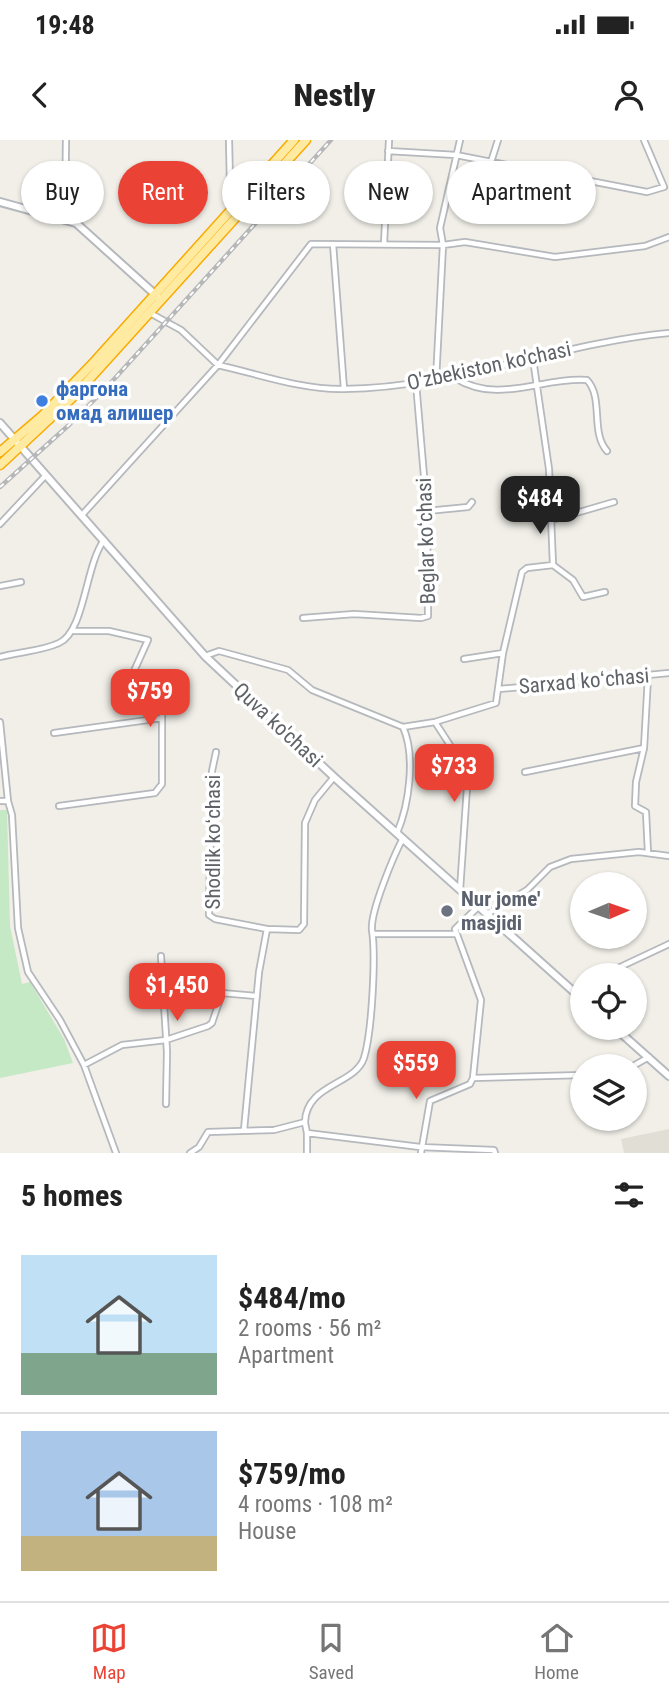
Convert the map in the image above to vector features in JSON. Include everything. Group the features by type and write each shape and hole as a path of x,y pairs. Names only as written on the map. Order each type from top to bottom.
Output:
{"highway":[{"path":"275,161 294,140"},
{"path":"0,452 18,444 74,396 306,140"},
{"path":"0,465 222,219"}],"main road":[{"path":"0,202 21,208"},
{"path":"75,224 162,300"},
{"name":"Quva ko'chasi","path":"0,423 205,656 334,777 570,986"},
{"path":"629,1040 669,1076"}],"street":[{"path":"66,140 66,161"},
{"path":"229,140 229,161"},
{"path":"384,244 389,140"},
{"path":"436,380 443,245 440,228 460,140"},
{"path":"491,161 498,140"},
{"path":"596,183 643,193 667,186 644,140"},
{"path":"388,150 456,155 486,161"},
{"path":"82,515 218,365 312,244 443,245 465,242 555,257 645,246 669,237"},
{"path":"333,244 345,389"},
{"path":"150,313 181,330 218,365"},
{"name":"O'zbekiston ko'chasi","path":"218,365 324,388 345,389 454,377 608,339 669,333"},
{"path":"533,359 549,469 553,565"},
{"path":"454,377 464,383 500,392 583,379 589,381 599,443 607,451"},
{"name":"Beglar koʻchasi","path":"303,618 354,614 426,617 427,511 416,383"},
{"path":"0,524 46,475"},
{"path":"427,511 468,507 472,502"},
{"path":"552,520 614,502"},
{"path":"0,657 60,643 74,631 94,554 104,539"},
{"path":"205,656 219,651 288,670 320,694 403,727 435,722 468,710 494,705 499,689 503,653 523,570 553,565 573,580 583,597 605,592"},
{"path":"0,586 21,582"},
{"path":"59,806 158,791 162,784 162,718 155,698 134,671 148,640 109,631 74,631"},
{"path":"464,659 503,653"},
{"name":"Sarxad koʻchasi","path":"499,689 669,673"},
{"path":"648,677 644,748 636,782 635,806 646,812 648,853"},
{"path":"54,733 162,718"},
{"path":"0,722 8,801 12,815 18,928 28,972 84,1065 116,1153"},
{"path":"435,722 468,773 460,890"},
{"path":"307,1153 305,1122 310,1102 363,1061 374,934 372,927 404,817 408,775 403,727"},
{"path":"525,772 644,748"},
{"name":"Shodlik koʻchasi","path":"216,752 212,771 209,915 215,919 267,929 291,932 299,930 304,924 305,822 315,800 334,777"},
{"path":"0,801 8,801"},
{"path":"487,915 527,890 551,867 571,859 606,853 669,856"},
{"path":"420,1150 430,1101 470,1084 473,1078 481,1000 455,934 456,925 478,907"},
{"path":"244,1130 257,996 267,929"},
{"path":"374,934 455,934"},
{"path":"629,963 669,944"},
{"path":"161,956 166,1040 166,1104"},
{"path":"84,1065 122,1045 166,1040 210,1025 222,993 257,996"},
{"path":"473,1078 570,1075"},
{"path":"190,1153 199,1147 206,1132 278,1129 305,1122"},
{"path":"307,1133 420,1150 494,1150 495,1153"}],"shaded area":[{"path":"669,1129 669,1153 624,1153 621,1139"}],"green space":[{"path":"0,810 7,810 10,926 22,984 30,982 64,1039 73,1063 0,1078"}],"railway":[{"path":"0,487 107,387 331,140"}],"place":[{"name":"фаргона омад алишер","path":"42,401"},
{"name":"Nur jome' masjidi","path":"447,911"}]}
